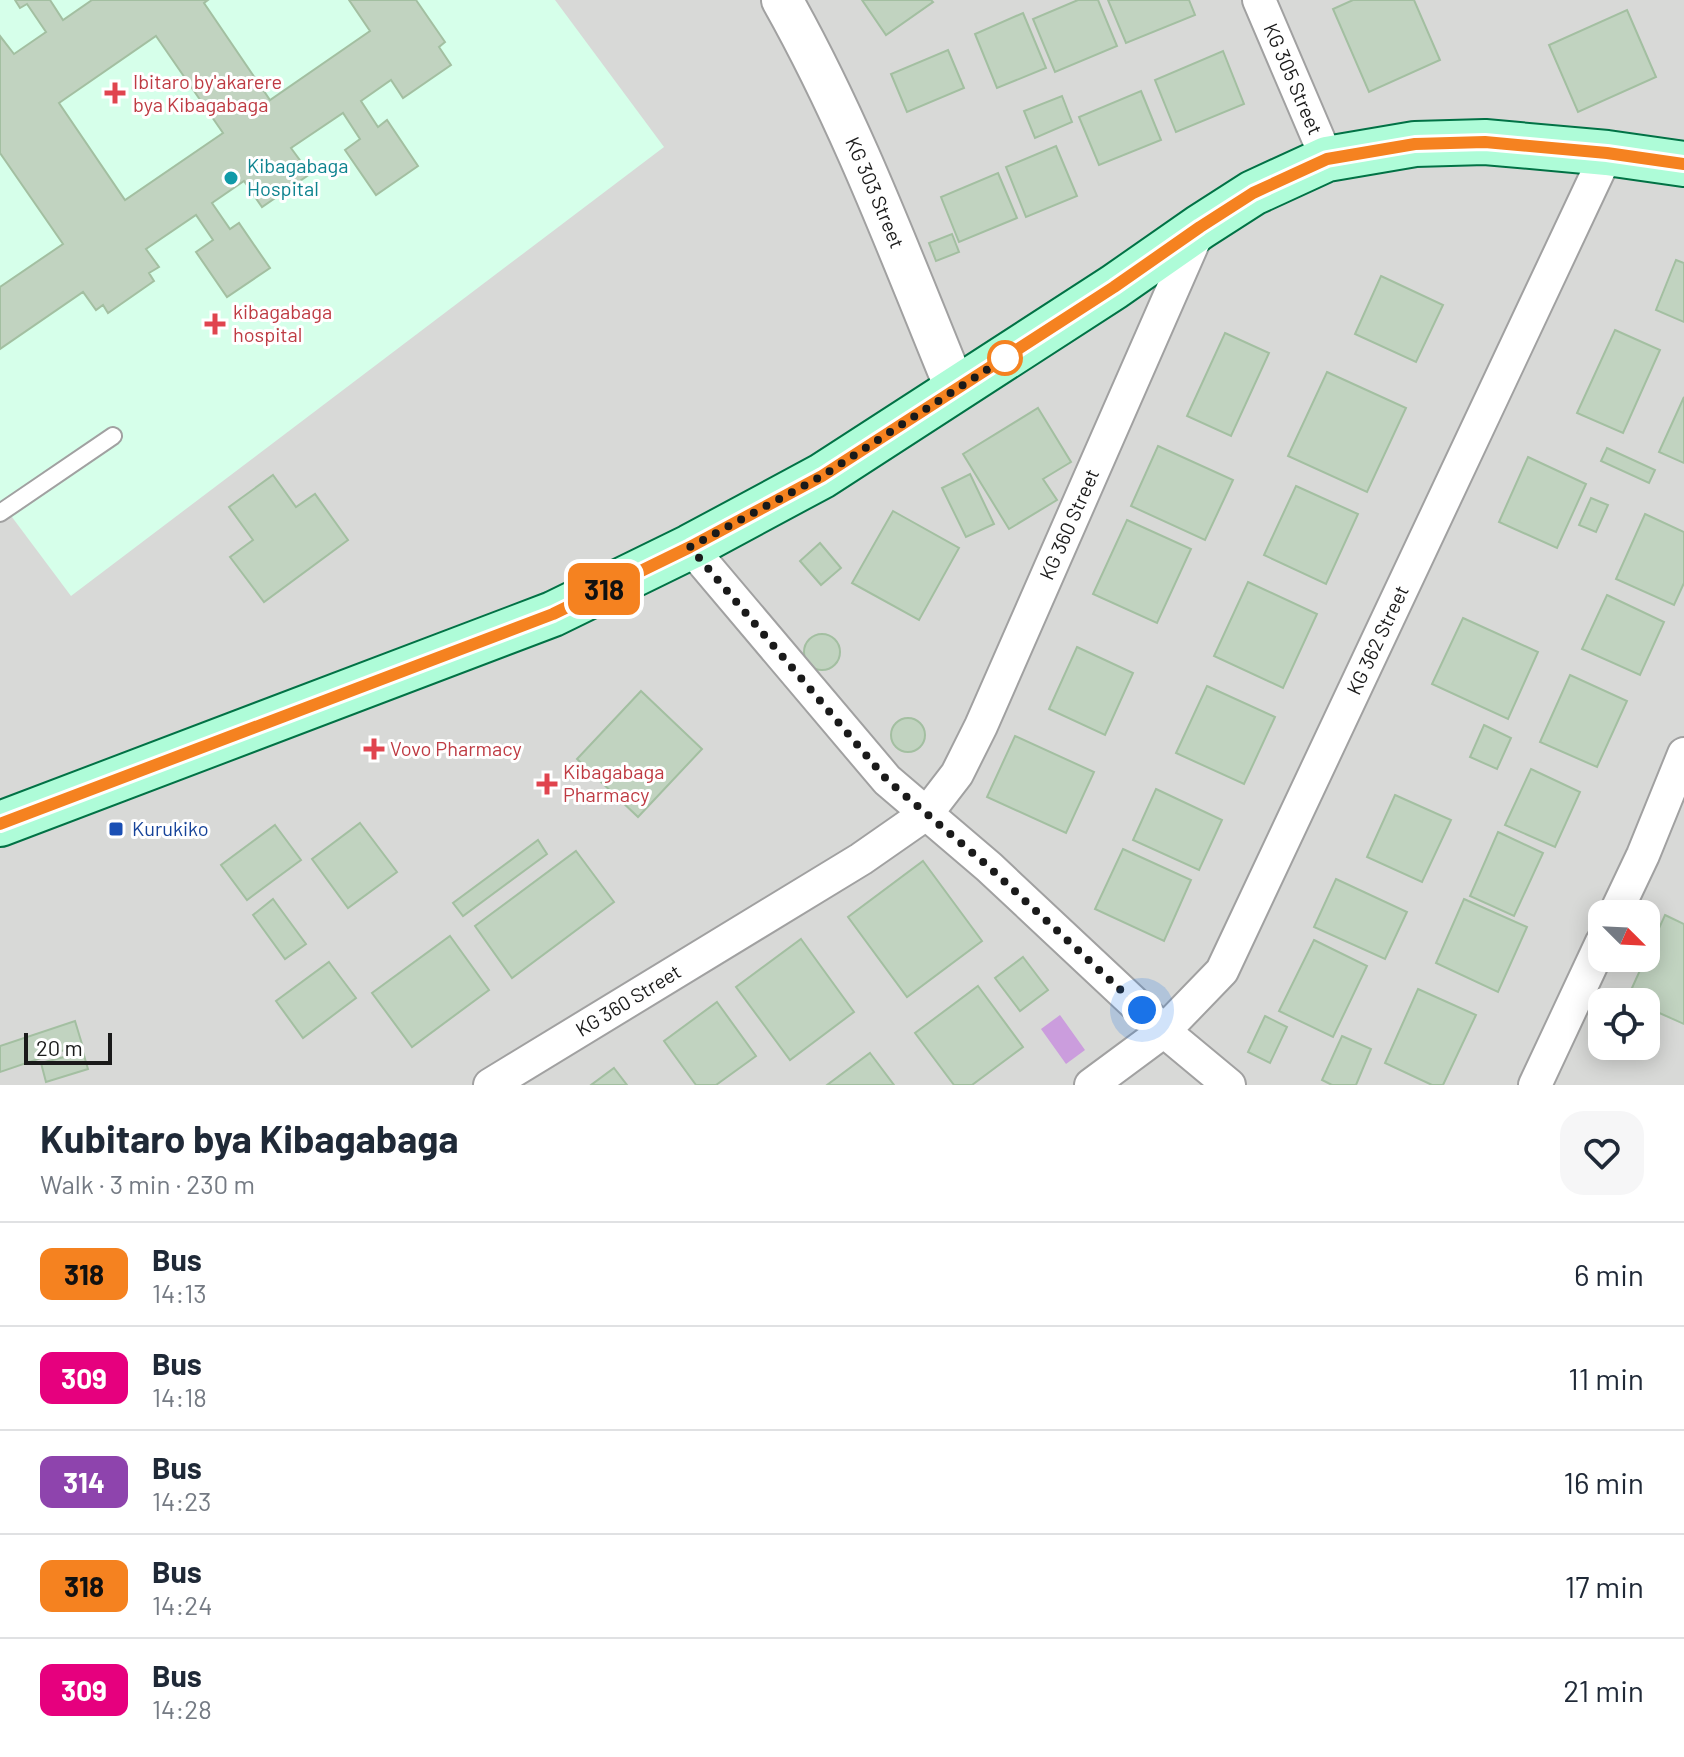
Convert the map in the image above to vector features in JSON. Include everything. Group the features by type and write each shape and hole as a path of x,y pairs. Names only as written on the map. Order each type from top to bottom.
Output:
{"main road":[{"path":"0,824 553,614 690,547 822,476 1253,193 1327,159 1415,144 1485,142 1607,153 1684,164"}],"street":[{"name":"KG 303 Street","path":"782,0 851,137 956,390"},
{"name":"KG 305 Street","path":"1259,0 1327,159"},
{"name":"KG 362 Street","path":"1091,1085 1164,1031 1222,971 1607,153"},
{"name":"KG 360 Street","path":"490,1085 861,859 927,813 957,774 981,726 1200,227"},
{"path":"690,547 887,780 989,867 1164,1031 1229,1085"},
{"path":"1622,900 1684,754"},
{"path":"1535,1085 1588,972"}],"lane":[{"path":"0,513 113,436"}],"shaded area":[{"path":"0,0 1684,0 1684,1085 0,1085"},
{"name":"kibagabaga hospital","path":"0,0 555,0 664,147 71,596 0,501"},
{"path":"1060,1015 1085,1050 1066,1064 1041,1029"}],"building":[{"name":"Kibagabaga Hospital","path":"15,0 50,0 63,20 92,0 208,0 204,3 270,100 370,31 349,0 416,0 445,42 439,47 451,65 403,98 391,80 361,101 378,127 387,120 418,166 376,195 345,150 360,139 343,113 291,148 310,174 262,207 244,181 212,203 230,229 239,223 270,268 227,297 196,252 213,240 196,215 146,249 159,267 149,273 154,281 108,313 103,305 96,310 83,292 0,349 0,287 63,244 0,153 0,36 14,54 46,32 27,4 20,8","holes":["156,36 223,133 125,200 59,103"]},
{"path":"862,0 931,0 933,2 886,35"},
{"path":"1078,0 1098,0 1117,46 1055,72 1033,19"},
{"path":"1108,0 1189,0 1195,15 1126,43"},
{"path":"1353,0 1414,0 1440,60 1369,92 1333,9"},
{"path":"1627,10 1656,77 1578,112 1549,45"},
{"path":"1023,13 1046,68 997,88 975,34"},
{"path":"948,50 964,88 907,112 891,74"},
{"path":"1223,51 1244,104 1176,132 1155,80"},
{"path":"1141,91 1161,140 1099,165 1079,117"},
{"path":"1062,96 1072,122 1035,138 1024,111"},
{"path":"1056,146 1077,196 1026,217 1006,167"},
{"path":"998,173 1017,218 959,242 941,197"},
{"path":"952,234 959,252 936,261 929,243"},
{"path":"1676,260 1684,263 1684,322 1656,310"},
{"path":"1381,276 1443,305 1416,362 1355,334"},
{"path":"1615,330 1660,350 1623,433 1577,413"},
{"path":"1225,333 1269,353 1231,436 1187,416"},
{"path":"1327,372 1406,408 1367,492 1288,456"},
{"path":"1684,397 1684,463 1659,452"},
{"path":"1038,408 1071,462 1043,479 1057,500 1009,529 963,454"},
{"path":"1158,446 1233,480 1205,540 1131,506"},
{"path":"1607,448 1655,470 1649,483 1601,461"},
{"path":"1528,457 1586,484 1557,548 1499,522"},
{"path":"970,474 994,524 966,537 942,488"},
{"path":"273,475 296,507 315,494 348,540 264,602 230,557 253,540 229,507"},
{"path":"1296,486 1358,514 1326,584 1264,555"},
{"path":"1591,498 1608,505 1596,532 1579,525"},
{"path":"893,511 959,548 919,620 852,583"},
{"path":"1645,514 1684,532 1684,583 1674,605 1616,579"},
{"path":"1127,520 1191,549 1157,623 1093,594"},
{"path":"820,543 841,568 821,585 800,561"},
{"path":"1248,582 1317,614 1283,688 1214,656"},
{"path":"1607,595 1664,622 1640,675 1582,649"},
{"path":"1463,618 1538,652 1508,719 1432,684"},
{"path":"822,634 834,640 840,652 834,664 822,670 810,664 804,652 810,640"},
{"path":"1077,647 1133,673 1105,735 1049,709"},
{"path":"1570,675 1627,701 1597,767 1540,742"},
{"path":"1207,686 1275,717 1244,784 1176,753"},
{"path":"641,691 702,749 638,817 577,759"},
{"path":"908,718 920,723 925,735 920,747 908,752 896,747 891,735 896,723"},
{"path":"1484,725 1511,738 1497,769 1470,757"},
{"path":"1015,736 1094,772 1066,833 987,797"},
{"path":"1531,769 1580,792 1555,847 1505,825"},
{"path":"1156,789 1222,820 1199,870 1133,840"},
{"path":"1395,795 1451,820 1422,882 1367,857"},
{"path":"360,823 397,872 348,908 312,859"},
{"path":"275,825 301,860 247,900 221,865"},
{"path":"1498,832 1543,853 1514,916 1470,896"},
{"path":"538,840 547,854 463,916 453,903"},
{"path":"1123,849 1191,880 1164,941 1095,909"},
{"path":"576,851 614,902 512,978 475,926"},
{"path":"923,861 982,941 907,997 848,917"},
{"path":"1336,879 1407,912 1385,959 1314,927"},
{"path":"273,899 306,944 285,959 253,915"},
{"path":"1464,899 1527,927 1498,992 1436,963"},
{"path":"1665,915 1684,924 1684,1024 1660,1013 1660,988 1632,988 1639,972 1660,972 1660,926"},
{"path":"450,936 489,990 412,1047 372,993"},
{"path":"801,939 854,1012 790,1060 736,987"},
{"path":"1314,940 1367,966 1333,1037 1279,1011"},
{"path":"1023,957 1048,990 1020,1011 995,978"},
{"path":"329,962 356,998 303,1038 276,1001"},
{"path":"978,986 1023,1047 972,1085 954,1085 915,1033"},
{"path":"1418,989 1476,1015 1443,1085 1432,1085 1385,1063"},
{"path":"717,1002 756,1056 716,1085 696,1085 664,1041"},
{"path":"1265,1016 1287,1027 1270,1063 1248,1052"},
{"path":"75,1021 82,1044 0,1072 0,1046"},
{"path":"1342,1036 1371,1049 1356,1085 1332,1085 1322,1080"},
{"path":"83,1052 88,1069 46,1082 41,1063"},
{"path":"870,1053 894,1085 827,1085"},
{"path":"614,1068 627,1085 591,1085"}],"bus line":[{"name":"318","path":"0,824 553,614 690,547 822,476 1253,193 1327,159 1415,144 1485,142 1607,153 1684,164"}],"place":[{"name":"Ibitaro by'akarere bya Kibagabaga","path":"115,93"},
{"name":"Kibagabaga Hospital","path":"231,178"},
{"name":"kibagabaga hospital","path":"215,324"},
{"name":"Vovo Pharmacy","path":"374,749"},
{"name":"Kibagabaga Pharmacy","path":"547,784"},
{"name":"Kurukiko","path":"116,829"}],"route":[{"path":"1005,358 1008,356 822,476 690,547 887,780 989,867 1142,1010"}]}
